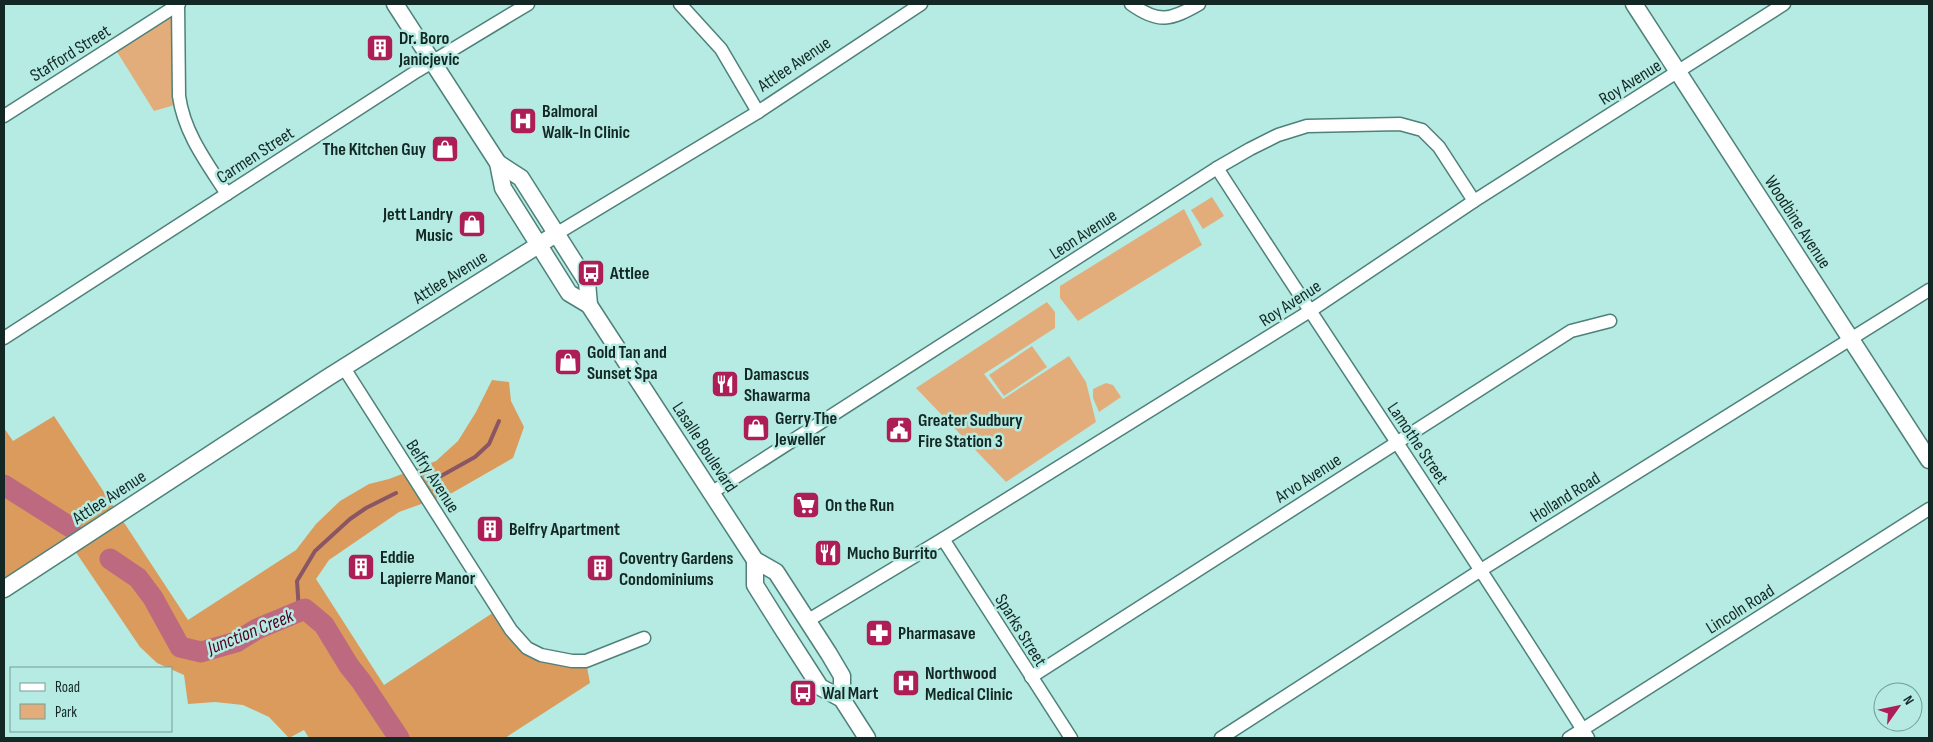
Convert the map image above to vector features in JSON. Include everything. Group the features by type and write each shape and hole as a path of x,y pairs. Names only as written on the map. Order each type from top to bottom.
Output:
{"main road":[{"name":"Lasalle Boulevard","path":"395,4 498,162 521,178 587,282 589,305"},
{"name":"Woodbine Avenue","path":"1634,4 1929,460"},
{"name":"Lasalle Boulevard","path":"498,162 503,188 569,293 589,305 755,560 776,572 842,676 842,699"},
{"name":"Attlee Avenue","path":"4,590 344,368 556,234"},
{"path":"755,560 755,585 782,628 820,687 842,699 867,738"}],"street":[{"path":"178,4 179,96 181,111 191,136 226,194"},
{"name":"Stafford Street","path":"4,116 178,4"},
{"name":"Carmen Street","path":"4,338 432,62 528,4"},
{"path":"680,4 721,49 758,112"},
{"name":"Attlee Avenue","path":"556,234 758,112 921,4"},
{"path":"1131,4 1146,14 1167,18 1180,16 1199,4"},
{"name":"Roy Avenue","path":"807,621 1310,312 1474,201 1784,4"},
{"name":"Leon Avenue","path":"711,493 1218,168 1278,135 1307,126 1400,124 1422,130 1439,147 1474,201"},
{"name":"Lamothe Street","path":"1218,168 1310,312 1481,570 1585,734"},
{"name":"Holland Road","path":"1221,738 1481,570 1929,290"},
{"name":"Arvo Avenue","path":"1031,678 1572,331 1610,320"},
{"name":"Belfry Avenue","path":"344,368 511,630 527,648 556,659 586,661 644,638"},
{"name":"Lincoln Road","path":"1569,738 1585,734 1929,509"},
{"name":"Sparks Street","path":"943,539 1071,738"}],"green space":[{"path":"176,7 178,104 154,111 114,47"},
{"path":"1212,197 1224,216 1203,229 1191,210"},
{"path":"1184,209 1202,245 1078,321 1060,298 1060,286"},
{"path":"1047,302 1055,312 1055,328 984,374 1003,399 1069,356 1086,382 1096,422 1006,482 916,388"},
{"path":"1032,346 1047,367 1004,396 989,375"},
{"path":"1106,383 1113,385 1121,397 1099,412 1093,398 1093,389"}],"shaded area":[{"path":"492,380 509,382 511,401 524,427 513,458 452,493 399,512 329,560 316,579 384,685 497,610 526,649 586,662 590,683 505,738 309,738 304,730 289,738 269,717 243,705 215,702 188,704 184,675 172,670 172,667 166,667 157,663 140,647 71,545 4,589 4,428 13,441 54,416 188,620 296,550 316,524 340,501 369,484 389,479 436,461 458,441 476,412"}],"waterway":[{"path":"432,481 475,457 489,444 499,421"},
{"name":"Junction Creek","path":"4,485 70,527"},
{"path":"299,611 297,581 315,551 350,519 366,508 396,493"},
{"name":"Junction Creek","path":"110,559 138,578 153,598 180,647 201,652 236,642 257,629 305,609 324,625 349,666 399,738"}],"place":[{"name":"Dr. Boro Janicjevic","path":"380,48"},
{"name":"Balmoral Walk-In Clinic","path":"523,121"},
{"name":"The Kitchen Guy","path":"445,149"},
{"name":"Jett Landry Music","path":"472,224"},
{"name":"Attlee","path":"591,273"},
{"name":"Gold Tan and Sunset Spa","path":"568,362"},
{"name":"Damascus Shawarma","path":"725,384"},
{"name":"Gerry The Jeweller","path":"756,428"},
{"name":"Greater Sudbury Fire Station 3","path":"899,430"},
{"name":"On the Run","path":"806,505"},
{"name":"Belfry Apartment","path":"490,529"},
{"name":"Mucho Burrito","path":"828,553"},
{"name":"Eddie Lapierre Manor","path":"361,567"},
{"name":"Coventry Gardens Condominiums","path":"600,568"},
{"name":"Pharmasave","path":"879,633"},
{"name":"Northwood Medical Clinic","path":"906,683"},
{"name":"Wal Mart","path":"803,693"}]}
